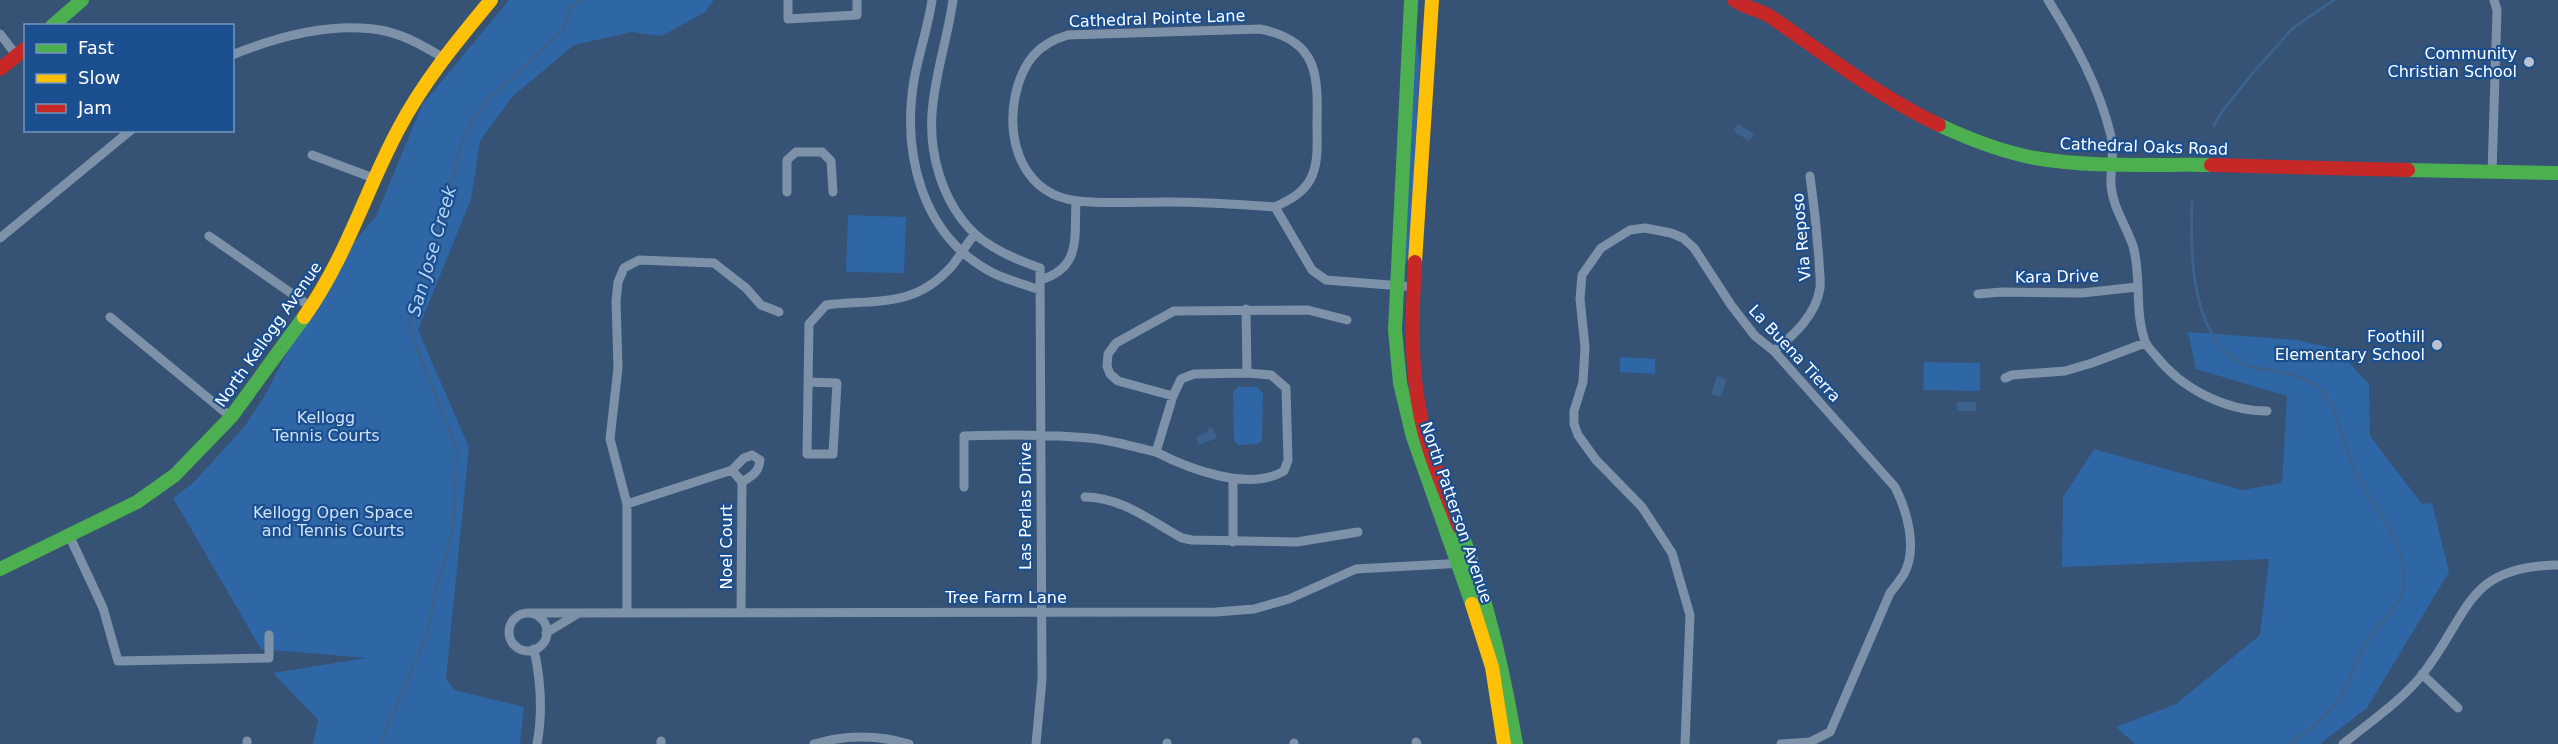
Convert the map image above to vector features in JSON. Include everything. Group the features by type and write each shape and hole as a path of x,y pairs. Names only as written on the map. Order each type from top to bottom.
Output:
{"main road":[{"path":"54,24 82,0"},
{"name":"North Kellogg Avenue","path":"0,569 137,502 175,475 231,417 311,307 341,258 397,131 444,58 491,0"},
{"name":"North Patterson Avenue","path":"1411,0 1395,330 1405,410 1425,474 1466,563 1492,667 1504,744"},
{"name":"North Patterson Avenue","path":"1432,0 1415,287 1414,363 1421,417 1436,469 1504,671 1516,744"},
{"name":"Cathedral Oaks Road","path":"1734,0 1747,9 1768,15 1900,107 1952,132 2027,156 2060,161 2113,163 2558,173"},
{"name":"Cathedral Oaks Road","path":"1758,0 1768,15"},
{"path":"0,69 21,52"}],"street":[{"path":"788,0 788,18 857,15 857,0"},
{"path":"932,0 914,81 911,104 912,148 917,177 925,202 938,224 961,250 992,273 1040,285 1057,275 1073,253 1076,201"},
{"path":"808,382 837,384 833,453 807,453 808,382 809,324 826,305 898,300 925,289 951,267 961,250 975,234 946,194 938,169 932,127 933,104 948,38 953,0"},
{"path":"2048,0 2096,86 2112,139 2111,184 2114,202 2133,247 2145,343 2168,371 2199,392 2242,408 2266,411"},
{"path":"2492,173 2497,9 2494,0"},
{"path":"234,53 283,38 331,29 363,29 385,31 408,38 444,58"},
{"name":"Cathedral Pointe Lane","path":"1260,29 1278,33 1297,44 1308,56 1315,71 1318,88 1315,168 1301,193 1275,207 1217,202 1076,201 1053,193 1030,175 1020,161 1014,145 1012,116 1017,91 1027,63 1037,50 1051,40 1068,35 1260,29"},
{"path":"0,34 21,52"},
{"path":"0,238 129,132"},
{"path":"787,192 787,160 796,152 822,152 831,162 832,192"},
{"path":"312,155 376,179"},
{"name":"Via Reposo","path":"1774,351 1794,335 1806,319 1815,304 1820,288 1817,233 1810,176"},
{"path":"1275,207 1312,270 1326,280 1415,287"},
{"name":"La Buena Tierra","path":"1685,744 1690,615 1672,553 1642,507 1596,460 1578,435 1574,424 1574,411 1583,382 1585,358 1580,299 1582,275 1601,248 1630,230 1645,228 1671,232 1683,238 1694,248 1731,305 1755,336 1774,351 1896,487 1906,509 1909,548 1905,572 1890,593 1830,732 1810,742 1781,744"},
{"name":"Las Perlas Drive","path":"975,234 1016,259 1040,268 1039,435 1042,680 1036,744"},
{"path":"209,236 311,307"},
{"path":"627,613 627,504 610,439 618,368 616,301 618,282 624,268 639,260 714,263 746,288 761,305 779,312"},
{"name":"Kara Drive","path":"1978,294 2082,293 2137,287"},
{"path":"1246,309 1246,373"},
{"path":"1173,396 1118,381 1110,374 1107,366 1108,354 1116,343 1174,311 1308,310 1347,320"},
{"path":"110,317 231,417"},
{"path":"2005,378 2012,375 2065,370 2092,363 2145,343"},
{"path":"964,487 964,435 1090,438 1131,444 1156,452 1181,465 1233,479 1274,477 1284,471 1288,460 1286,388 1271,375 1194,374 1181,379 1173,396 1156,452"},
{"name":"Noel Court","path":"627,504 732,470 744,458 752,455 760,460 759,468 753,476 742,482"},
{"name":"Noel Court","path":"732,470 742,482 741,612"},
{"path":"1233,479 1233,542"},
{"path":"1085,497 1099,497 1126,506 1182,538 1233,542 1297,542 1358,532"},
{"path":"69,535 103,608 118,661 269,658 269,635"},
{"name":"Tree Farm Lane","path":"530,613 1216,612 1254,609 1289,599 1356,569 1466,563"},
{"path":"2343,744 2404,694 2422,674 2474,597 2487,583 2514,569 2529,565 2558,565"},
{"path":"530,613 544,622 546,633 543,643 534,649 518,648 511,641 509,632 514,618 530,613"},
{"path":"546,633 579,613"},
{"path":"534,649 539,675 541,714 537,744"},
{"path":"2422,674 2458,708"},
{"path":"814,744 859,737 909,744"}],"green space":[{"name":"Kellogg Open Space and Tennis Courts","path":"509,0 714,0 705,12 662,36 632,32 574,45 512,97 480,141 471,199 418,330 469,447 446,679 454,690 524,707 520,744 313,744 318,720 273,673 366,658 261,649 173,498 193,483 244,427 264,397 311,307 341,258 376,216 422,105"},
{"path":"1416,0 1419,0 1416,36 1420,62 1410,253 1403,270"},
{"path":"848,215 906,217 904,273 846,272"},
{"path":"2188,332 2297,340 2336,349 2369,384 2370,436 2422,504 2432,503 2449,572 2367,708 2320,744 2135,744 2116,727 2176,704 2260,635 2269,559 2062,567 2063,497 2094,449 2242,490 2282,483 2287,396 2196,369"},
{"path":"1620,357 1655,359 1655,374 1620,372"},
{"path":"1924,362 1980,363 1980,391 1923,390"},
{"path":"1238,387 1257,387 1263,393 1262,440 1258,444 1239,445 1234,441 1233,392"}],"shaded area":[{"path":"1738,124 1754,134 1749,141 1733,131"},
{"path":"1717,376 1727,379 1721,397 1711,394"},
{"path":"1957,402 1976,402 1976,411 1957,411"},
{"path":"1212,427 1217,438 1199,445 1196,437 1208,432 1207,429"}],"waterway":[{"name":"San Jose Creek","path":"380,744 427,634 453,529 457,450 409,329 414,301 449,204 462,143 473,119 489,99 562,31 570,9 581,0"},
{"path":"2214,126 2220,114 2252,74 2293,28 2334,0"},
{"path":"2192,201 2194,272 2205,321 2217,341 2232,357 2253,367 2307,380 2321,390 2336,416 2348,456 2358,478 2388,527 2403,566 2403,588 2396,606 2365,644 2337,702 2311,728 2290,744"}],"traffic: fast":[{"path":"54,24 82,0"},
{"path":"1411,0 1395,330 1400,383 1413,437 1472,604"},
{"path":"1939,125 1986,144 2035,158 2100,164 2211,165"},
{"path":"2408,170 2558,173"},
{"path":"0,569 137,502 175,475 231,417 304,317"},
{"path":"1459,527 1478,580 1493,634 1516,744"}],"traffic: slow":[{"path":"304,317 332,272 386,153 418,95 441,62 491,0"},
{"path":"1415,262 1432,0"},
{"path":"1472,604 1492,667 1504,744"}],"traffic: jam":[{"path":"1734,0 1771,17 1874,88 1939,125"},
{"path":"0,69 24,50"},
{"path":"2211,165 2408,170"},
{"path":"1415,262 1413,340 1417,399 1428,446 1459,527"}],"place":[{"name":"Community Christian School","path":"2529,62"},
{"name":"Foothill Elementary School","path":"2437,345"}],"park label":[{"name":"Kellogg Tennis Courts","path":"326,426"}]}
